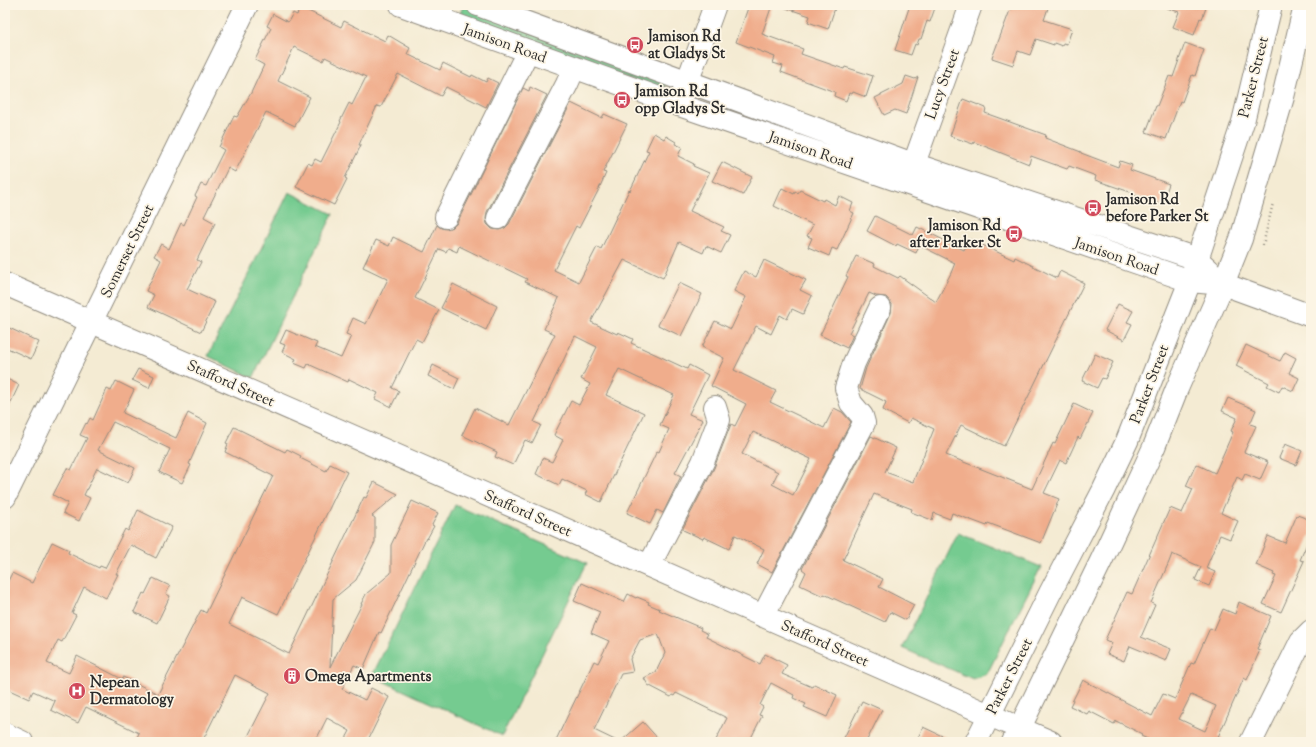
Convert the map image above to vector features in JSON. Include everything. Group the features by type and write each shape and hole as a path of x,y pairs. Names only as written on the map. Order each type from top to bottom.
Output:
{"main road":[{"name":"Somerset Street","path":"5,497 247,5"},
{"name":"Jamison Road","path":"401,5 442,12 528,51 679,105 1197,259 1223,284"},
{"name":"Jamison Road","path":"478,5 688,81 910,173 1190,281 1223,284 1311,316"},
{"path":"679,105 716,5"},
{"name":"Lucy Street","path":"910,173 970,5"},
{"name":"Parker Street","path":"976,742 1127,441 1190,281 1243,122 1271,5"},
{"name":"Parker Street","path":"1017,735 1151,454 1176,391 1241,239 1283,97 1305,5"},
{"path":"446,217 528,51"},
{"path":"498,218 574,68"},
{"name":"Stafford Street","path":"5,284 989,716 1017,735 1051,742"},
{"path":"763,616 864,422 862,416 851,403 846,388 854,363 880,308"},
{"path":"649,566 703,462 720,420 715,407"},
{"path":"1251,742 1301,640 1311,631"},
{"path":"5,734 22,742"}],"green space":[{"path":"470,5 667,83 664,88 657,89 464,18 460,13 463,7"},
{"path":"289,192 333,214 253,378 208,356"},
{"path":"455,505 587,563 502,736 372,676"},
{"path":"958,533 1041,567 987,674 973,679 902,648"}],"building":[{"path":"749,5 772,5 762,34 803,49 801,54 844,69 845,67 873,76 866,97 853,92 852,94 849,93 846,101 834,96 835,92 781,72 783,66 773,63 775,57 736,42"},
{"path":"783,5 836,5 828,29 808,22 810,16 783,7"},
{"path":"910,5 936,5 930,22 927,21 921,39 919,39 917,45 915,44 911,55 895,50"},
{"path":"1012,5 1049,5 1044,20 1072,29 1067,44 1063,43 1062,46 1054,43 1054,45 1036,39 1030,55 1018,51 1013,65 992,58"},
{"path":"1167,5 1207,5 1202,19 1200,18 1194,35 1173,27 1179,12 1167,8"},
{"path":"300,7 341,27 344,21 385,41 388,35 410,48 407,54 440,70 443,63 471,77 472,75 486,82 488,78 498,83 486,107 446,87 441,96 398,74 381,107 377,106 359,145 361,145 345,178 347,179 334,205 296,187 308,163 312,165 315,159 321,162 349,103 352,105 366,77 325,57 323,61 294,47 278,81 310,97 295,126 266,112 235,172 228,168 204,217 215,223 197,260 201,262 187,289 215,302 201,332 148,307 154,295 146,291 161,260 154,256 161,244 169,249 181,223 184,225 197,197 195,196 201,184 206,186 224,150 219,147 234,116 237,117 251,93 264,65 255,60 271,28 267,26 273,14 288,22 293,13 297,15"},
{"path":"1185,43 1204,50 1195,76 1192,75 1182,102 1180,101 1166,139 1146,132 1169,76 1173,77"},
{"path":"906,76 915,79 918,77 906,114 895,110 884,115 875,98 903,84"},
{"path":"530,87 547,95 487,212 487,224 492,229 499,230 505,228 509,224 571,103 602,118 604,114 627,124 603,172 606,173 598,191 579,228 576,226 554,270 579,282 597,247 601,249 649,151 646,150 654,133 664,139 666,136 676,142 675,144 682,147 678,156 694,164 693,166 709,173 690,211 724,227 721,231 730,235 721,253 706,246 703,253 679,242 663,278 624,260 591,322 617,334 618,332 633,339 631,343 687,369 689,365 708,375 689,414 703,420 675,473 681,476 663,513 657,510 650,524 627,513 657,451 659,452 669,429 660,425 674,395 619,369 606,395 644,413 601,502 585,494 587,491 562,479 559,485 536,474 543,458 552,462 563,440 554,435 571,401 579,405 590,384 581,379 597,347 575,336 534,422 541,425 532,443 525,440 513,465 495,457 497,452 462,435 475,408 509,425 555,334 544,329 559,298 525,282 527,279 459,246 457,252 448,248 446,252 439,249 415,298 439,310 422,342 416,339 392,388 399,391 391,407 375,399 378,393 349,379 348,382 308,364 306,368 294,363 296,359 282,352 285,345 280,343 286,330 317,343 315,347 341,358 351,336 346,334 353,318 366,324 388,279 363,267 376,240 389,246 393,237 424,252 437,225 446,229 453,227 457,223 523,88 529,91"},
{"path":"963,99 986,108 985,113 1046,135 1045,138 1081,153 1118,167 1120,161 1132,165 1130,170 1169,184 1162,204 1133,195 1133,193 1095,180 1096,176 1069,166 1067,169 1031,156 1029,164 974,142 973,144 950,136"},
{"path":"722,162 752,177 743,195 712,181"},
{"path":"782,188 794,194 795,191 798,193 800,190 835,205 839,196 853,203 850,211 854,213 837,250 832,248 829,256 808,247 812,238 807,236 813,225 774,206"},
{"path":"875,216 913,235 917,227 964,250 970,239 1014,260 1015,257 1057,278 1060,271 1084,283 1004,446 961,425 946,455 1032,489 1053,443 1055,444 1074,404 1093,413 1080,439 1078,437 1066,463 1060,460 1044,493 1059,499 1041,543 988,523 987,526 952,513 950,519 934,513 932,520 911,512 912,509 874,494 843,560 883,579 879,587 914,605 906,620 890,612 885,622 824,594 823,596 800,585 806,572 802,569 871,436 896,448 885,472 913,482 934,429 911,418 908,423 883,410 886,402 860,389 866,368 891,313 892,304 886,297 876,296 869,293 849,333 853,335 847,348 820,335 848,277 846,276 856,256 875,264 874,266 898,278 900,276 936,302 951,273 955,263 919,245 916,253 897,244 896,246 867,231"},
{"path":"764,260 806,280 800,290 812,296 803,314 792,309 787,319 780,315 771,334 756,326 734,370 776,391 770,402 824,428 834,408 842,412 851,422 772,572 757,564 764,549 735,535 729,549 704,537 703,539 683,530 714,468 731,424 735,426 746,404 711,386 724,358 702,347 715,321 731,329 746,297 734,291 744,271 756,277","holes":["753,432 811,459 793,495 772,484 778,472 742,454"]},
{"path":"679,283 702,294 681,336 658,325"},
{"path":"453,284 497,306 486,330 441,308"},
{"path":"1118,304 1133,311 1127,322 1132,324 1124,340 1105,330"},
{"path":"5,326 39,342 31,359 5,347"},
{"path":"1246,345 1280,361 1285,352 1296,358 1289,373 1299,378 1293,391 1282,386 1279,392 1267,386 1269,383 1236,366"},
{"path":"1095,354 1113,362 1105,379 1102,378 1097,388 1082,381"},
{"path":"433,365 459,378 454,389 428,376"},
{"path":"138,369 154,376 149,388 132,380"},
{"path":"5,378 19,385 5,415"},
{"path":"116,381 134,390 123,413 176,438 188,413 207,423 189,464 191,465 182,483 159,472 170,449 113,422 98,450 135,468 128,483 97,468 84,495 90,498 79,521 63,513 68,503 53,495 67,468 71,470 87,438 80,435 86,423 87,424 90,418 93,420 107,389 111,391"},
{"path":"1228,398 1256,410 1250,424 1256,426 1244,452 1268,462 1260,480 1245,474 1242,480 1237,477 1221,513 1238,521 1230,539 1220,535 1206,568 1215,572 1209,586 1195,580 1201,567 1172,554 1151,603 1155,605 1141,637 1171,649 1166,661 1130,646 1124,661 1107,654 1112,643 1105,640 1127,592 1132,594 1170,508 1182,513 1193,489 1186,486 1196,464 1215,473 1233,432 1231,431 1237,418 1222,411"},
{"path":"234,427 285,452 287,449 301,456 300,458 326,471 330,464 347,472 278,614 242,597 229,624 289,654 364,497 366,498 374,482 398,494 372,516 375,518 375,542 356,580 333,599 330,667 366,594 391,573 391,545 412,501 438,513 432,525 434,526 427,539 426,538 381,633 379,632 363,669 354,665 342,689 365,700 371,688 389,697 367,742 344,742 350,731 327,718 315,742 245,742 270,693 235,675 202,742 135,742 139,733 86,707 78,723 51,710 55,701 33,691 29,699 5,688 5,587 12,573 32,583 52,542 69,550 68,553 99,568 100,566 105,568 125,529 128,531 138,510 172,527 156,558 131,545 106,598 84,587 72,613 76,615 62,642 58,640 47,663 69,673 77,656 122,679 123,677 158,694 201,610 206,613 273,476 225,452 228,444 226,443"},
{"path":"1285,444 1302,451 1296,465 1279,458"},
{"path":"1297,515 1311,520 1311,534 1300,560 1304,561 1281,612 1263,604 1276,576 1273,575 1274,573 1256,565 1268,536 1285,543"},
{"path":"153,578 170,586 166,594 170,596 157,623 134,612 143,593 145,594"},
{"path":"582,583 624,602 628,594 649,602 648,604 660,609 659,610 701,628 700,630 708,634 706,637 760,664 765,654 787,665 782,674 812,687 814,684 837,695 827,717 804,707 806,704 793,698 794,695 771,683 760,705 763,707 759,715 762,716 749,742 715,742 727,718 676,693 671,697 648,685 644,678 656,672 665,653 658,634 640,640 630,659 633,672 621,674 594,730 619,742 555,742 594,661 598,663 609,641 591,633 600,612 574,601"},
{"path":"1239,602 1271,616 1257,649 1260,650 1247,680 1244,678 1218,737 1228,742 1154,742 1116,721 1114,724 1089,711 1087,714 1070,706 1083,680 1152,716 1163,694 1175,699 1191,663 1194,664 1210,628 1214,630 1223,609 1235,614","holes":["1191,695 1216,706 1205,731 1179,719"]},
{"path":"862,701 882,710 866,742 842,742"},
{"path":"643,722 661,742 620,742"},
{"path":"923,727 955,742 916,742"}],"place":[{"name":"Jamison Rd at Gladys St","path":"635,45"},
{"name":"Jamison Rd opp Gladys St","path":"622,100"},
{"name":"Jamison Rd before Parker St","path":"1093,208"},
{"name":"Jamison Rd after Parker St","path":"1014,234"},
{"name":"Omega Apartments","path":"292,676"},
{"name":"Nepean Dermatology","path":"77,691"}]}
